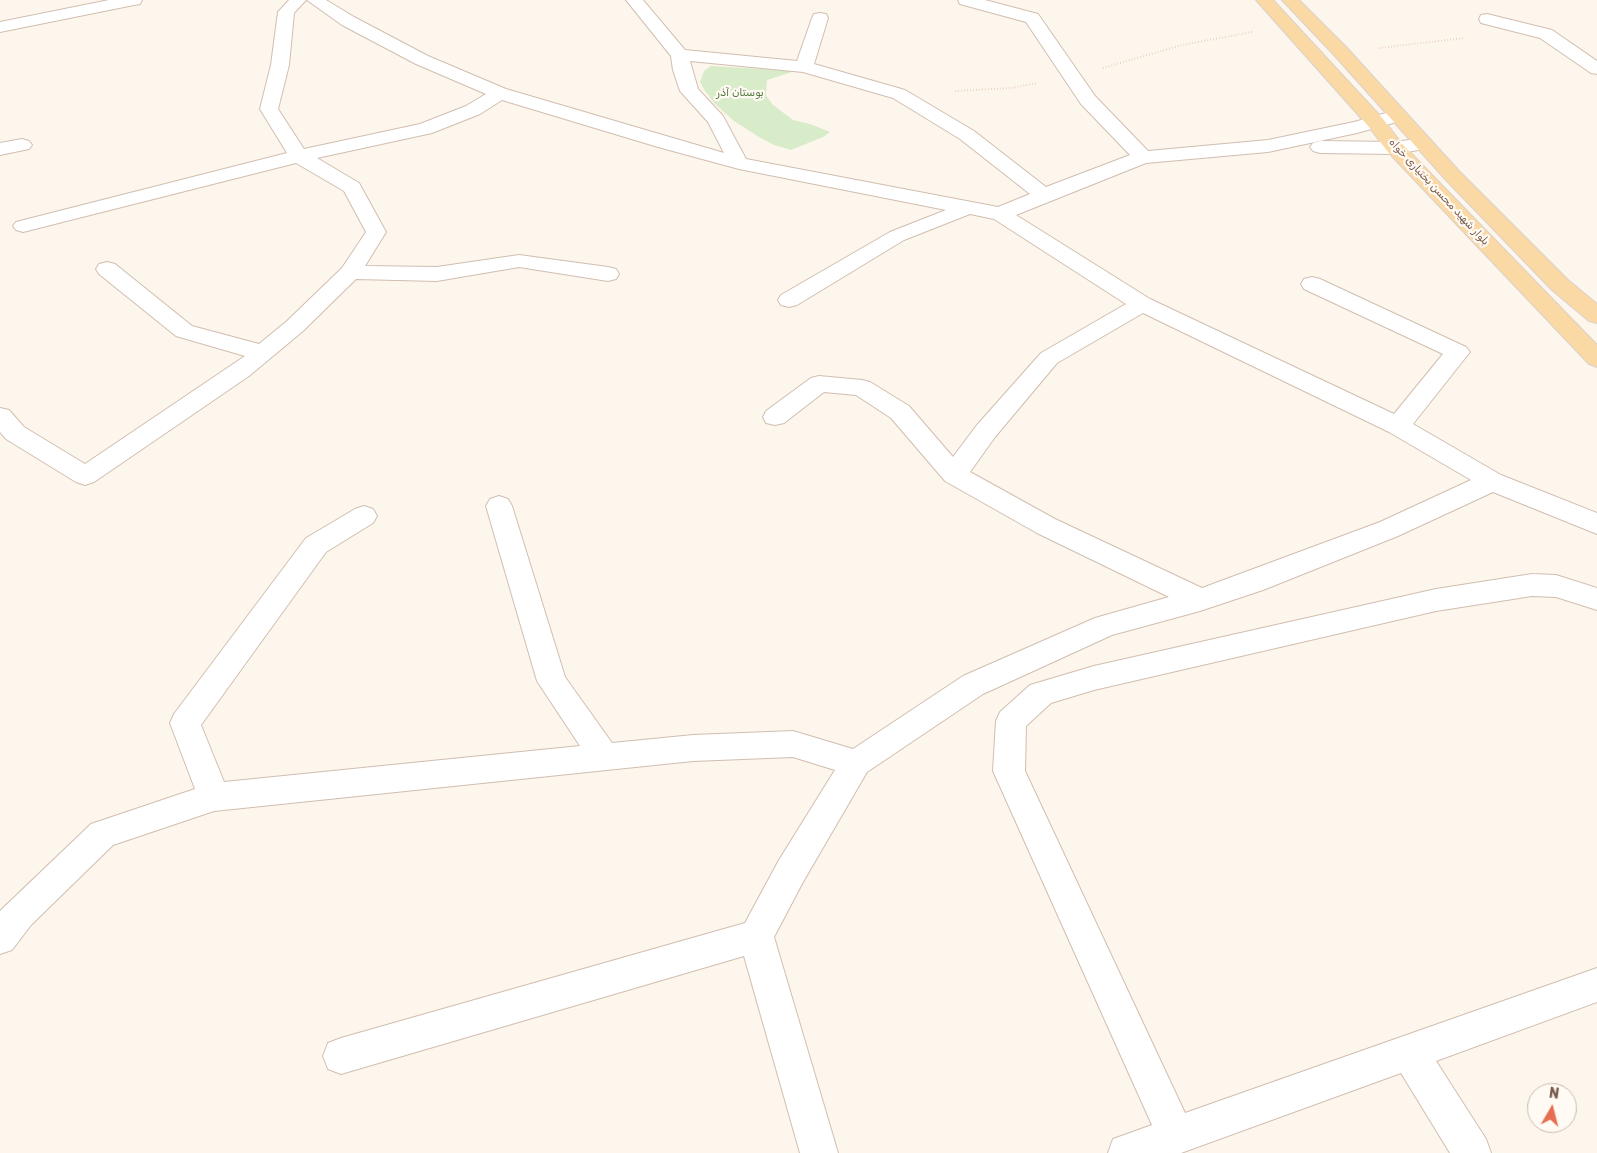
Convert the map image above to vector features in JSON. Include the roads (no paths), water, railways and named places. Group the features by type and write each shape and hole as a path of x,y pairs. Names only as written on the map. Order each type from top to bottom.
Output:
{"main road":[{"name":"بلوار شهید محسن بختیاری خواه","path":"1264,0 1376,123 1395,148 1597,359"},
{"name":"بلوار شهید محسن بختیاری خواه","path":"1290,0 1341,52 1423,144 1560,285 1597,316"}],"street":[{"path":"3,27 134,0"},
{"path":"0,416 15,433 85,476 241,371 295,326 350,272 376,232 352,188 299,156 269,109 280,65 286,12 298,0"},
{"path":"315,0 348,21 422,60 500,94 739,163 1000,214 1142,304 1398,426 1492,481 1597,524"},
{"path":"634,0 680,55 682,70 689,91 716,120 739,163"},
{"path":"966,0 1002,4 1032,18 1088,100 1143,157"},
{"path":"804,67 820,18"},
{"path":"1488,19 1546,34 1597,68"},
{"path":"680,55 804,67 899,94 967,135 1044,195"},
{"path":"23,226 299,156 425,129 473,110 500,94"},
{"path":"1268,146 1376,123 1398,116"},
{"path":"1000,214 1143,157 1268,146 1395,148 1423,144"},
{"path":"0,149 22,145"},
{"path":"789,300 897,236 968,208"},
{"path":"350,272 437,274 519,261 608,274"},
{"path":"107,269 184,330 262,353"},
{"path":"1312,284 1458,352 1398,426"},
{"path":"954,475 986,431 1049,358 1142,304"},
{"path":"775,417 819,384 862,388 900,412 954,475 1046,526 1200,600"},
{"path":"819,1153 756,936 791,871 856,762 973,685 1104,626 1200,600 1253,582 1389,528 1492,481"},
{"path":"499,506 552,681 604,757"},
{"path":"214,797 185,723 316,545 364,516"},
{"path":"1176,1136 1009,771 1011,721 1041,694 1094,678 1436,600 1532,585 1556,586 1597,599"},
{"path":"0,938 19,914 102,834 214,797 693,748 794,744 856,762"},
{"path":"341,1056 756,936"},
{"path":"1128,1153 1597,985"},
{"path":"1409,1052 1472,1153"}],"park label":[{"name":"بوستان آذر","path":"740,93"}]}
